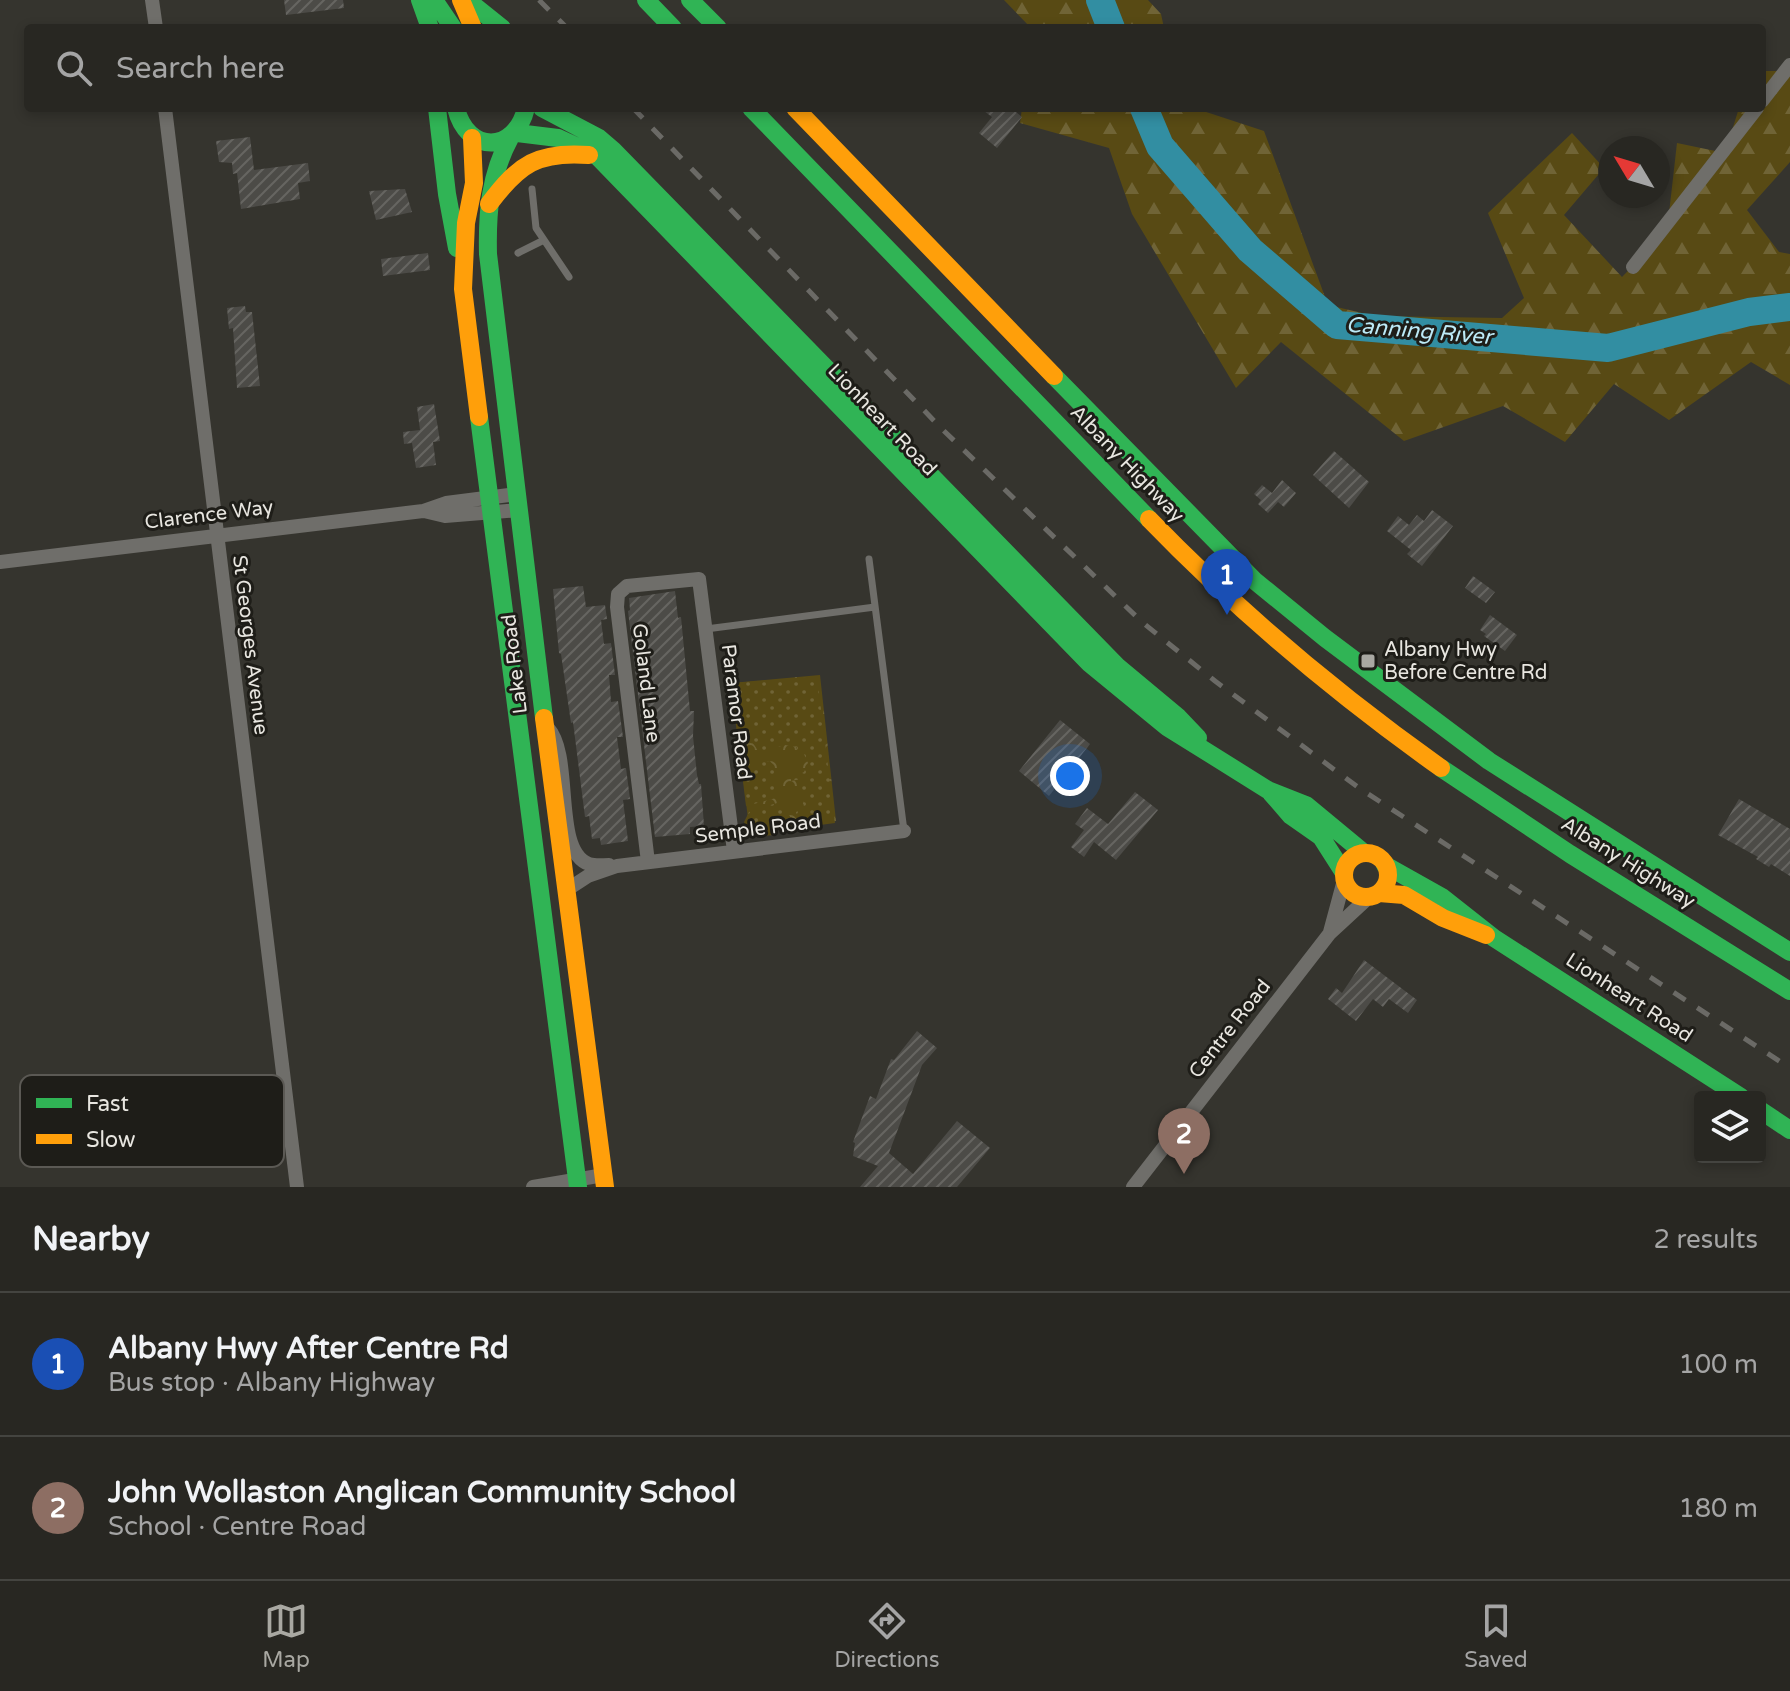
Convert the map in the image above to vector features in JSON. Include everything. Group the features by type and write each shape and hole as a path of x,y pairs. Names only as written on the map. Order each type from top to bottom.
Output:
{"main road":[{"path":"420,0 429,24"},
{"path":"434,0 450,24"},
{"path":"461,0 471,24"},
{"path":"467,0 497,24"},
{"path":"646,0 669,24"},
{"path":"690,0 714,24"},
{"path":"438,112 453,232 462,264"},
{"path":"457,112 458,122 472,138"},
{"name":"Lake Road","path":"525,112 523,125 495,168 488,206 488,254 565,891 604,1181"},
{"name":"Lionheart Road","path":"548,112 598,147 1089,663 1167,727 1268,790 1306,805 1364,853"},
{"path":"488,206 510,176 534,158 598,147 579,112"},
{"name":"Albany Highway","path":"755,112 1225,594 1332,684 1496,807 1790,991"},
{"name":"Albany Highway","path":"799,112 1255,581 1462,742 1575,818 1790,952"},
{"name":"Lionheart Road","path":"472,138 491,144 513,136 545,134 598,147"},
{"name":"Lake Road","path":"472,138 474,183 466,223 463,289 578,1183"},
{"path":"950,311 970,288"},
{"path":"1444,770 1462,742"},
{"name":"Lionheart Road","path":"1268,790 1291,816 1321,837 1344,876"},
{"path":"1364,853 1376,856 1385,865 1388,877 1374,895 1356,895 1350,891 1344,876 1353,857 1364,853"},
{"name":"Lionheart Road","path":"1385,865 1424,884 1465,911 1494,938 1732,1091"},
{"name":"Lionheart Road","path":"1374,895 1400,892 1412,896 1438,916 1494,938"},
{"path":"1766,1114 1790,1130"}],"street":[{"path":"152,0 155,24"},
{"path":"1766,96 1790,65"},
{"name":"St Georges Avenue","path":"165,112 283,1075"},
{"path":"1633,267 1754,112"},
{"name":"Clarence Way","path":"0,562 423,511 445,516 518,502"},
{"name":"Paramor Road","path":"699,579 734,851"},
{"name":"Goland Lane","path":"648,862 616,600 620,591 627,586 699,579"},
{"name":"Semple Road","path":"545,725 558,742 574,852 588,864 617,866 904,831"},
{"name":"Semple Road","path":"565,891 588,876 617,866"},
{"name":"Centre Road","path":"1330,933 1344,876"},
{"name":"Centre Road","path":"1133,1187 1330,933 1374,895"},
{"name":"St Georges Avenue","path":"284,1082 297,1187"},
{"path":"533,1187 604,1181"}],"lane":[{"path":"532,189 536,228 569,277"},
{"path":"518,253 542,241"},
{"path":"869,559 904,831"},
{"path":"706,629 875,607"}],"green space":[{"path":"1004,0 1148,0 1161,14 1163,24 1027,24"},
{"path":"1766,71 1790,71 1790,162 1747,210 1779,252 1790,254 1790,385 1751,362 1669,420 1614,384 1565,442 1503,406 1404,441 1281,342 1236,388 1132,214 1109,148 1020,123 1021,112 1206,112 1264,131 1328,305 1375,316 1502,318 1524,298 1488,213 1572,133 1598,161 1598,175 1564,215 1622,277 1667,231 1677,143 1725,153 1738,112 1766,112"},
{"path":"820,675 836,821 779,828 748,819 732,683"},
{"path":"817,677 835,823 798,828 796,812 804,809 801,779 791,781 791,778 804,772 808,763 804,754 797,751 797,747 785,745 759,752 750,739 737,734 731,683"},
{"path":"770,761 777,782 776,798 746,806 741,765"},
{"path":"777,803 790,816 790,828 779,828 774,835 762,836 749,832 744,822 749,812"}],"building":[{"path":"284,0 343,0 344,8 286,15"},
{"path":"985,112 1016,112 1022,117 997,148 979,133 992,117"},
{"path":"250,137 254,170 308,163 310,181 298,183 300,199 241,209 237,173 233,174 232,163 219,162 216,141"},
{"path":"405,189 412,212 376,220 369,191"},
{"path":"428,253 430,270 383,276 381,259"},
{"path":"245,306 246,312 252,312 260,386 237,388 233,328 229,329 227,308"},
{"path":"434,404 440,441 433,442 436,465 416,468 412,443 404,444 403,432 420,430 417,407"},
{"path":"1334,451 1369,482 1349,508 1313,475"},
{"path":"1282,480 1296,493 1284,507 1278,502 1268,513 1258,504 1261,500 1254,494 1262,485 1272,493"},
{"path":"1432,510 1453,526 1422,566 1407,554 1411,550 1387,531 1398,516 1409,525 1417,515 1424,521"},
{"path":"1473,576 1495,592 1486,603 1465,588"},
{"path":"583,586 586,607 605,605 607,619 601,620 604,644 611,643 615,675 609,675 611,702 618,701 623,737 617,737 621,769 626,768 630,799 623,800 628,841 601,845 600,838 592,839 589,816 585,817 573,722 559,653 553,589"},
{"path":"675,591 678,618 681,617 690,711 694,711 693,736 704,826 690,827 690,834 655,837 628,611 629,598"},
{"path":"1490,615 1517,635 1505,651 1480,630"},
{"path":"1060,720 1090,744 1049,796 1019,771"},
{"path":"1135,792 1158,810 1116,860 1094,842 1084,857 1071,847 1084,830 1075,824 1087,808 1108,824"},
{"path":"1739,799 1790,829 1790,876 1771,864 1769,867 1756,859 1758,857 1718,835"},
{"path":"1364,960 1417,1000 1408,1013 1389,999 1383,1007 1373,999 1356,1021 1328,999 1336,988 1342,993"},
{"path":"917,1031 937,1048 922,1065 889,1153 913,1174 957,1121 990,1148 957,1187 860,1187 878,1166 853,1156 853,1142 870,1096 876,1099 891,1059 894,1060"}],"waterway":[{"name":"Canning River","path":"1100,0 1109,24"},
{"name":"Canning River","path":"1146,112 1160,146 1250,250 1337,325 1608,348 1749,312 1790,307"}],"railway":[{"path":"539,0 563,24"},
{"path":"637,112 941,428 1142,622 1215,681 1359,788 1790,1068"}],"traffic: fast":[{"path":"420,0 429,24"},
{"path":"434,0 450,24"},
{"path":"467,0 497,24"},
{"path":"646,0 669,24"},
{"path":"690,0 714,24"},
{"path":"437,112 457,248"},
{"path":"458,112 470,134 491,142 512,134 524,112"},
{"path":"550,112 599,138 613,150 1118,667 1178,717 1198,738"},
{"path":"755,112 1149,519"},
{"path":"517,133 558,138 597,156 1089,663 1167,727 1268,790 1306,805 1364,853"},
{"path":"510,138 491,194 488,254 544,718"},
{"path":"1054,376 1255,581 1325,638 1489,761 1790,952"},
{"path":"479,417 578,1187"},
{"path":"1441,768 1570,854 1790,991"},
{"path":"1271,793 1291,816 1321,837 1344,873"},
{"path":"1385,865 1442,897 1494,938 1732,1091"},
{"path":"1766,1114 1790,1130"}],"traffic: slow":[{"path":"461,0 471,24"},
{"path":"799,112 1054,376"},
{"path":"472,138 474,183 466,223 463,289 479,417"},
{"path":"489,204 510,179 531,163 556,155 589,155"},
{"path":"1149,519 1289,650 1441,768"},
{"path":"544,718 605,1187"},
{"path":"1366,853 1382,859 1388,875 1382,891 1366,897 1350,891 1344,875 1350,859 1366,853"},
{"path":"1379,893 1404,895 1443,918 1486,935"}],"place":[{"name":"Albany Hwy After Centre Rd","path":"1227,615"},
{"name":"Albany Hwy Before Centre Rd","path":"1368,661"},
{"name":"John Wollaston Anglican Community School","path":"1184,1174"}]}
